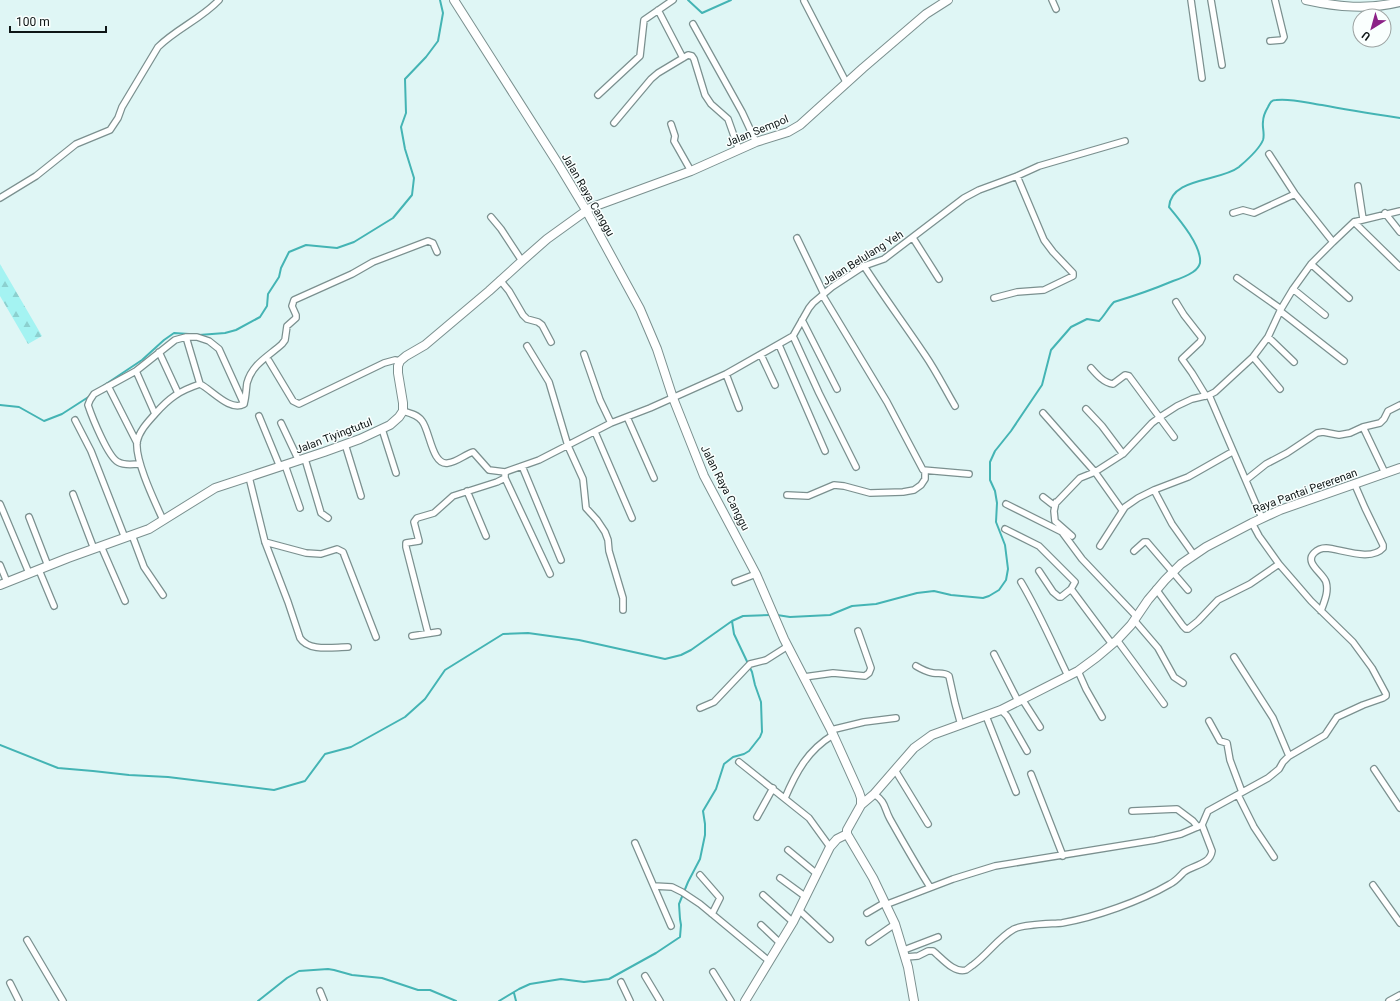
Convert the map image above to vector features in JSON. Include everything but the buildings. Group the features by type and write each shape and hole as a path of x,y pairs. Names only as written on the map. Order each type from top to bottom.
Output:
{"street":[{"path":"0,198 36,176 76,144 110,130 158,47 165,40 206,12 219,0"},
{"name":"Jalan Raya Canggu","path":"454,0 586,210 640,309 657,349 673,398 704,476 756,574 788,646 832,733 859,792 861,805"},
{"path":"598,95 640,56 644,20 672,0"},
{"name":"Jalan Sempol","path":"586,210 691,171 756,142 788,132 800,125 846,82 926,14 948,0"},
{"path":"1052,0 1056,9"},
{"path":"1191,0 1202,78"},
{"path":"1211,0 1222,64"},
{"path":"1270,41 1282,40 1284,37 1275,0"},
{"path":"1306,0 1337,6 1362,8 1381,3 1400,2"},
{"path":"804,1 846,82"},
{"path":"658,10 683,58"},
{"path":"693,24 742,112 756,142"},
{"path":"614,123 651,79 658,73 688,55 692,56 694,59 705,95 710,104 728,119 738,150"},
{"path":"671,124 675,136 674,141 691,171"},
{"name":"Jalan Belulang Yeh","path":"428,633 406,547 406,544 419,541 414,522 417,518 434,513 453,496 497,482 505,475 522,466 539,460 568,446 611,423 673,398 726,374 761,355 793,336 808,308 832,287 864,266 884,259 964,198 979,190 1039,166 1125,141"},
{"path":"1269,154 1296,194 1333,242"},
{"path":"994,298 1017,292 1044,290 1068,280 1074,273 1053,252 1044,240 1017,176"},
{"path":"1358,186 1362,219"},
{"path":"1234,213 1243,210 1254,213 1296,194"},
{"path":"550,574 505,475 489,470 473,452 463,458 446,464 441,463 438,460 422,420 417,416 403,411 398,366 400,361 425,345 489,291 547,239 586,210"},
{"path":"1072,536 1055,521 1054,511 1057,502 1080,478 1095,472 1123,454 1152,423 1160,417 1177,406 1192,399 1207,396 1215,392 1235,375 1253,357 1268,337 1280,310 1311,264 1354,222 1400,211"},
{"path":"1385,214 1400,232"},
{"path":"491,217 501,229 522,261"},
{"path":"1354,222 1400,267"},
{"path":"797,238 824,295 887,402 922,468 926,471 970,474"},
{"path":"913,238 939,279"},
{"path":"244,404 247,384 254,368 258,362 282,344 287,326 296,318 292,306 294,300 352,274 373,262 428,241 433,243 437,252"},
{"path":"1311,264 1349,298"},
{"path":"864,266 926,356 955,406"},
{"path":"1237,278 1344,361"},
{"path":"500,280 509,291 523,315 527,319 538,322 542,325 551,342"},
{"path":"1293,289 1325,314"},
{"path":"1176,302 1202,338 1200,342 1182,358 1207,396 1262,518"},
{"path":"802,320 837,388"},
{"path":"793,336 819,393 856,467"},
{"path":"140,464 127,465 114,460 110,455 88,404 94,394 136,371 175,340 186,337 197,337 209,341 219,348 244,404"},
{"path":"186,337 200,384 226,402 237,406 244,404"},
{"path":"1268,337 1294,362"},
{"path":"778,345 826,451"},
{"path":"527,346 549,382 568,446 583,479 586,508 597,520 605,532 608,540 609,551 623,598 623,610"},
{"path":"159,352 178,393"},
{"path":"584,354 600,400 611,423"},
{"path":"761,355 774,385"},
{"path":"1253,357 1280,389"},
{"path":"268,361 293,401 299,404 384,363 395,360 400,361"},
{"path":"1091,368 1096,375 1111,384 1125,375 1129,376 1174,437"},
{"path":"136,371 155,414"},
{"path":"726,374 739,408"},
{"path":"137,443 141,431 170,397 200,384"},
{"path":"108,386 137,443 140,464 163,520"},
{"path":"1246,480 1266,464 1287,453 1317,433 1323,432 1343,435 1363,427 1380,423 1388,410 1400,405"},
{"path":"1086,409 1123,454"},
{"name":"Jalan Tiyingtutul","path":"4,583 149,529 207,492 223,485 302,460 382,429 399,417 403,411"},
{"path":"1043,413 1095,472 1122,510"},
{"path":"259,416 283,466 300,508"},
{"path":"628,417 654,478"},
{"path":"76,420 144,567 163,595"},
{"path":"280,423 302,460 321,513 328,518"},
{"path":"1363,427 1385,473"},
{"path":"382,429 396,473"},
{"path":"595,432 632,518"},
{"path":"345,444 361,496"},
{"path":"1100,546 1122,510 1138,498 1188,477 1232,452"},
{"path":"522,466 561,560"},
{"name":"Raya Pantai Pererenan","path":"861,805 876,791 914,748 932,735 1001,710 1078,670 1115,642 1136,618 1156,589 1172,573 1206,547 1262,518 1400,468"},
{"path":"787,495 808,496 834,485 870,493 903,492 914,490 921,486 925,478 926,471"},
{"path":"249,477 266,542 300,638 303,643 315,647 348,647"},
{"path":"1321,611 1327,587 1326,581 1311,561 1311,557 1314,553 1320,549 1326,548 1364,554 1376,552 1383,548 1383,545 1355,485"},
{"path":"1154,490 1172,524 1194,555"},
{"path":"467,491 486,536"},
{"path":"73,494 97,548 125,602"},
{"path":"1043,497 1052,504 1057,502"},
{"path":"0,504 29,573"},
{"path":"1006,504 1062,532 1082,559 1136,618 1158,648 1174,677 1183,683"},
{"path":"28,517 48,566"},
{"path":"867,913 885,904 930,887 995,866 1063,856 1181,834 1200,826 1208,811 1274,774 1289,756 1325,735 1337,717 1363,704 1386,696 1379,681 1353,642 1311,601 1279,564 1259,536 1252,523"},
{"path":"1005,530 1040,546 1075,582 1071,589 1059,597 1053,592 1039,571"},
{"path":"266,542 306,553 321,554 337,549 343,552 376,637"},
{"path":"1134,551 1143,542 1147,542 1188,590"},
{"path":"1156,589 1182,626 1188,629 1218,600 1250,584 1279,564"},
{"path":"0,565 4,583"},
{"path":"39,570 54,606"},
{"path":"735,582 756,574"},
{"path":"1021,582 1042,620 1054,650 1068,676"},
{"path":"1071,589 1164,704"},
{"path":"804,677 833,673 865,676 869,673 871,668 858,631"},
{"path":"412,636 438,632"},
{"path":"700,708 714,702 750,664 766,660 788,646"},
{"path":"994,654 1020,700 1040,728"},
{"path":"1234,657 1273,718 1289,756"},
{"path":"916,666 921,670 933,673 945,673 950,676 961,725"},
{"path":"1078,670 1086,689 1102,717"},
{"path":"1001,710 1007,716 1027,751"},
{"path":"986,716 1016,792"},
{"path":"785,798 793,779 810,753 832,733 864,722 896,718"},
{"path":"1209,721 1220,741 1227,743 1230,760 1240,794 1254,827 1274,857"},
{"path":"739,762 809,818 830,847"},
{"path":"1374,768 1400,808"},
{"path":"895,770 928,824"},
{"path":"1031,774 1063,856"},
{"path":"757,818 772,788"},
{"path":"859,792 876,791 883,802 889,817 930,887"},
{"path":"745,1001 793,922 830,847 837,839 847,834 861,805"},
{"path":"905,954 918,956 928,951 933,951 949,965 959,970 966,970 1015,928 1064,922 1086,917 1122,905 1170,884 1186,871 1209,859 1212,851 1200,826 1177,809 1132,810"},
{"path":"847,834 870,873 895,924 905,954 914,1001"},
{"path":"635,843 671,926"},
{"path":"788,850 817,874"},
{"path":"700,875 720,898 712,914"},
{"path":"780,878 806,897"},
{"path":"1373,885 1400,923"},
{"path":"654,886 672,887 700,904 769,961"},
{"path":"763,895 793,922"},
{"path":"799,910 830,939"},
{"path":"869,942 895,924"},
{"path":"762,925 780,943"},
{"path":"905,954 938,937"},
{"path":"27,940 63,1001"},
{"path":"713,972 731,1001"},
{"path":"645,976 660,1001"},
{"path":"621,982 630,1001"},
{"path":"10,983 19,1001"},
{"path":"320,992 324,1001"},
{"path":"1389,1001 1400,995"}],"green space":[{"path":"0,264 42,336 28,344 0,296"}],"waterway":[{"path":"199,335 225,333 236,330 260,317 267,306 268,294 279,277 281,268 289,252 306,245 337,248 354,242 393,218 412,195 414,178 405,149 401,127 406,113 405,79 426,57 438,41 443,13 440,0"},
{"path":"688,0 702,13 731,0"},
{"path":"777,615 790,617 830,615 852,606 876,604 917,593 934,591 951,595 983,598 999,590 1006,580 1008,569 1005,545 996,522 997,503 995,491 990,480 990,462 995,451 1011,431 1042,385 1051,350 1071,327 1087,319 1099,321 1114,302 1183,277 1193,272 1198,267 1200,263 1200,256 1194,241 1169,207 1172,197 1178,190 1187,185 1231,172 1249,158 1263,140 1264,116 1270,103 1273,101 1293,100 1400,118"},
{"path":"103,386 142,360 174,333 189,334"},
{"path":"0,405 19,407 44,421 62,414 90,396"},
{"path":"0,745 58,768 168,777 274,790 305,781 325,754 351,747 405,717 425,699 445,670 503,634 528,633 579,640 665,659 681,655 691,650 732,621 743,616 771,615"},
{"path":"499,1001 530,984 561,979 584,982 609,979 656,953 680,937 681,925 679,904 700,859 705,835 703,811 716,789 724,764 733,757 749,751 762,732 761,702 752,672 734,634 732,621"},
{"path":"258,1001 287,978 299,971 328,969 352,975 382,978 418,990 430,990 456,1001"},
{"path":"514,993 516,1001"}]}
